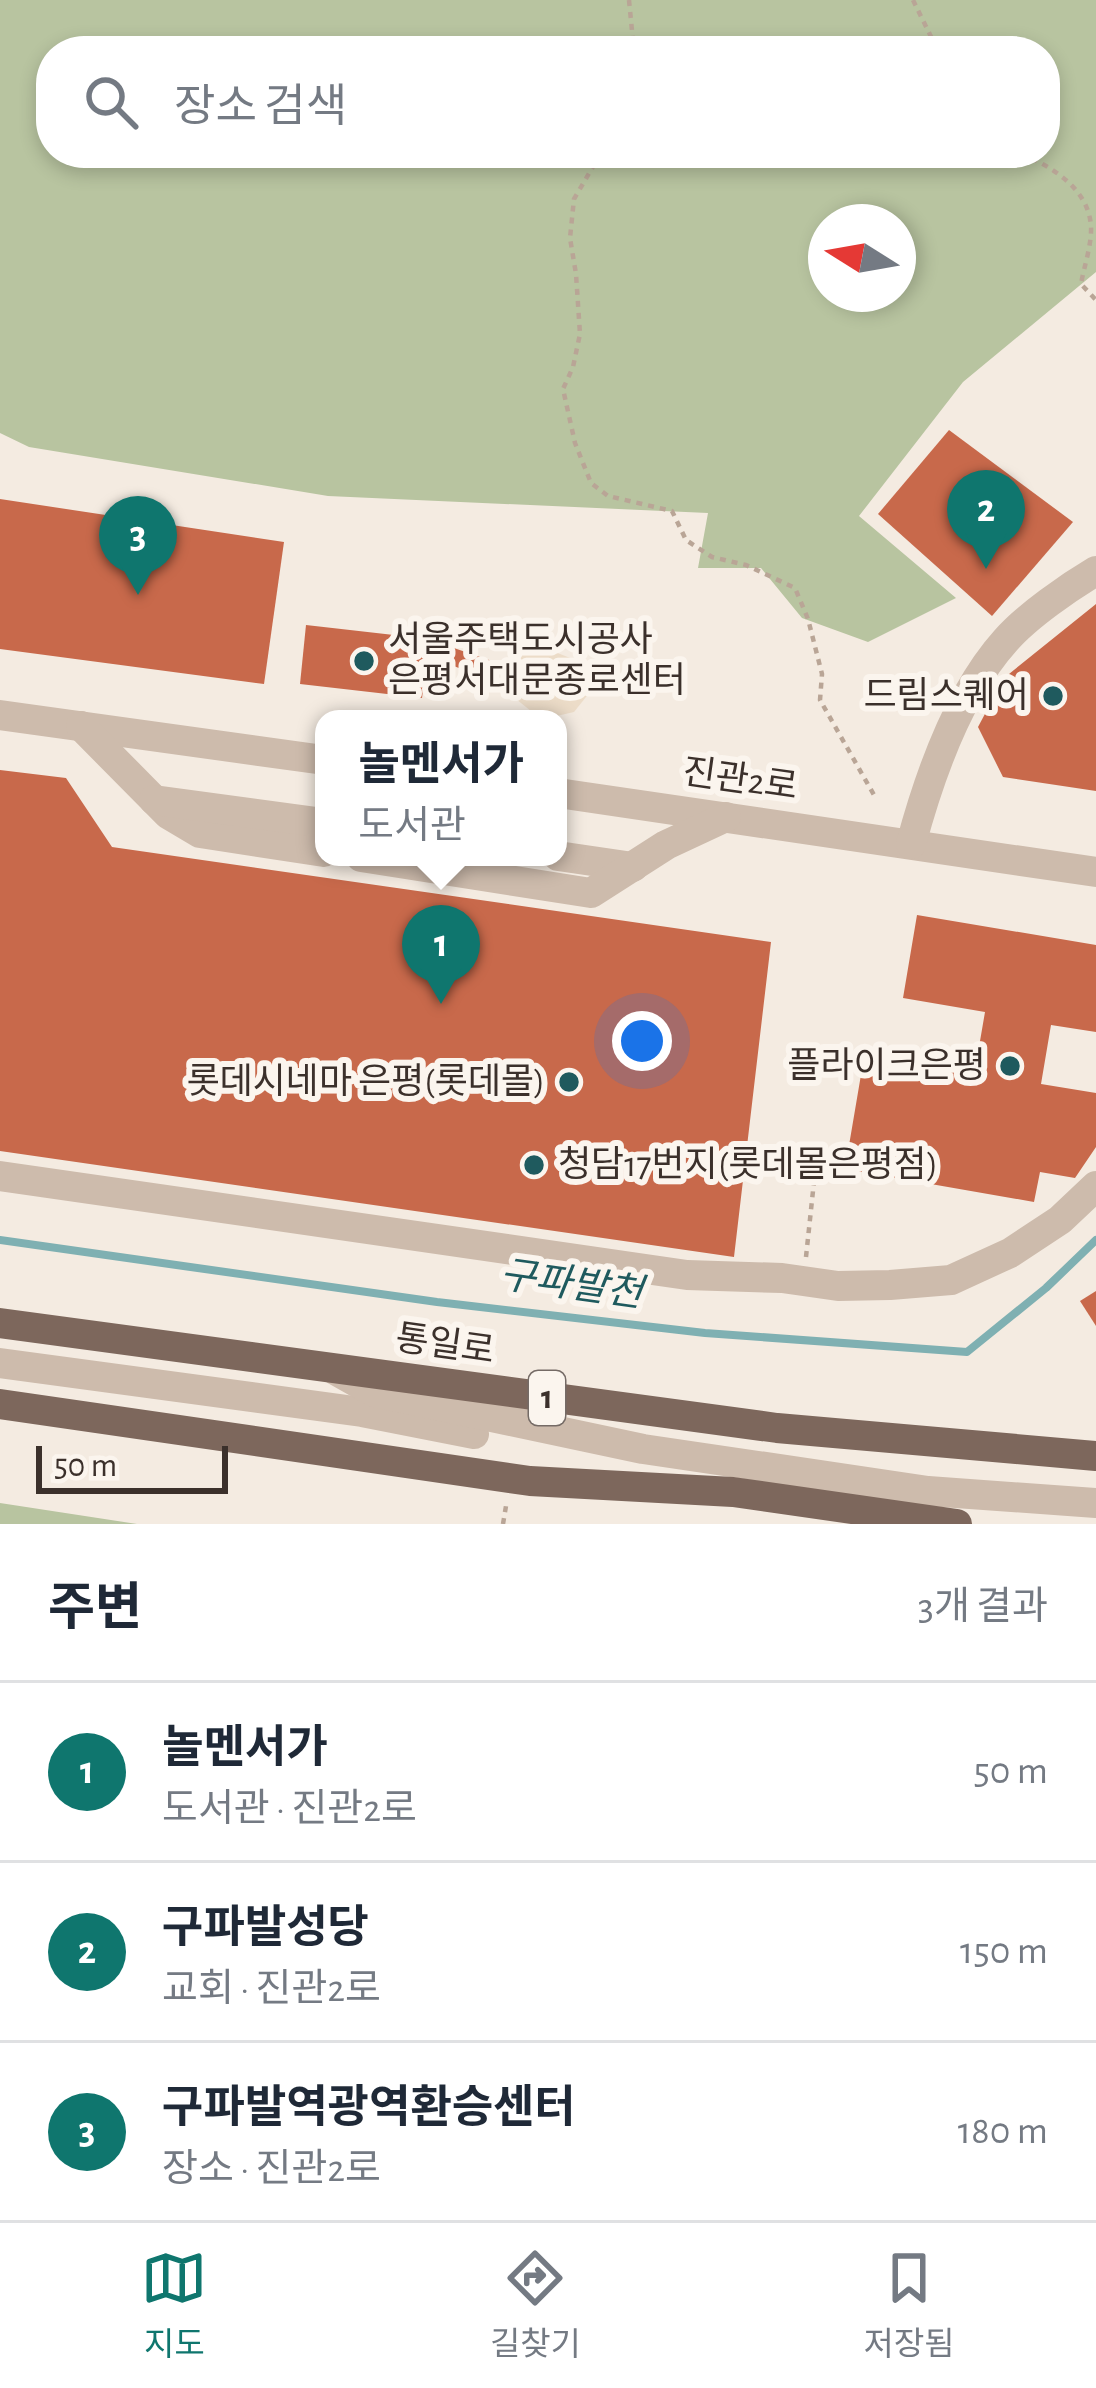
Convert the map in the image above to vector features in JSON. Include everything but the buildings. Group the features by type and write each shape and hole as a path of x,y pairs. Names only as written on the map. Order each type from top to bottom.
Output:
{"main road":[{"name":"통일로","path":"0,1323 777,1428 1096,1456"},
{"path":"0,1404 530,1481 734,1492 957,1524"}],"street":[{"path":"911,844 922,802 961,706 1006,639 1096,571"},
{"path":"0,716 315,759"},
{"path":"81,726 168,814 200,833 315,851"},
{"name":"진관2로","path":"567,795 1096,872"},
{"path":"154,800 315,822"},
{"path":"418,866 591,893 666,845 726,817"},
{"path":"567,857 634,867"},
{"path":"0,1176 687,1274 838,1286 951,1280 1027,1242 1060,1220 1096,1186"},
{"path":"0,1363 362,1412 639,1467 734,1492"},
{"path":"335,1370 374,1392 643,1449 928,1491 1096,1502"}],"path":[{"path":"629,0 633,36"},
{"path":"913,0 931,36"},
{"path":"592,168 574,199 570,238 580,334 563,389 575,443 591,483 608,496 672,511 686,540 712,557 746,565 795,588 822,674 820,700 874,794"},
{"path":"1049,168 1081,192 1091,227 1081,284 1096,300"},
{"path":"805,1262 815,1172"}],"green space":[{"path":"0,0 1096,0 1096,272 963,382 859,516 956,598 868,642 802,618 761,568 698,568 708,513 328,496 29,447 0,433"},
{"path":"0,1503 137,1524 0,1524"}],"shaded area":[{"path":"529,642 591,666 590,692 574,712 530,710 516,699 510,674 519,650"}],"waterway":[{"name":"구파발천","path":"0,1240 437,1302 705,1333 967,1352 1096,1240"}],"place":[{"name":"구파발성당","path":"986,569"},
{"name":"구파발역광역환승센터","path":"138,595"},
{"name":"서울주택도시공사 은평서대문종로센터","path":"364,661"},
{"name":"드림스퀘어","path":"1053,696"},
{"name":"놀멘서가","path":"441,1004"},
{"name":"플라이크은평","path":"1010,1066"},
{"name":"롯데시네마 은평(롯데몰)","path":"569,1082"},
{"name":"청담17번지(롯데몰은평점)","path":"534,1165"}]}
